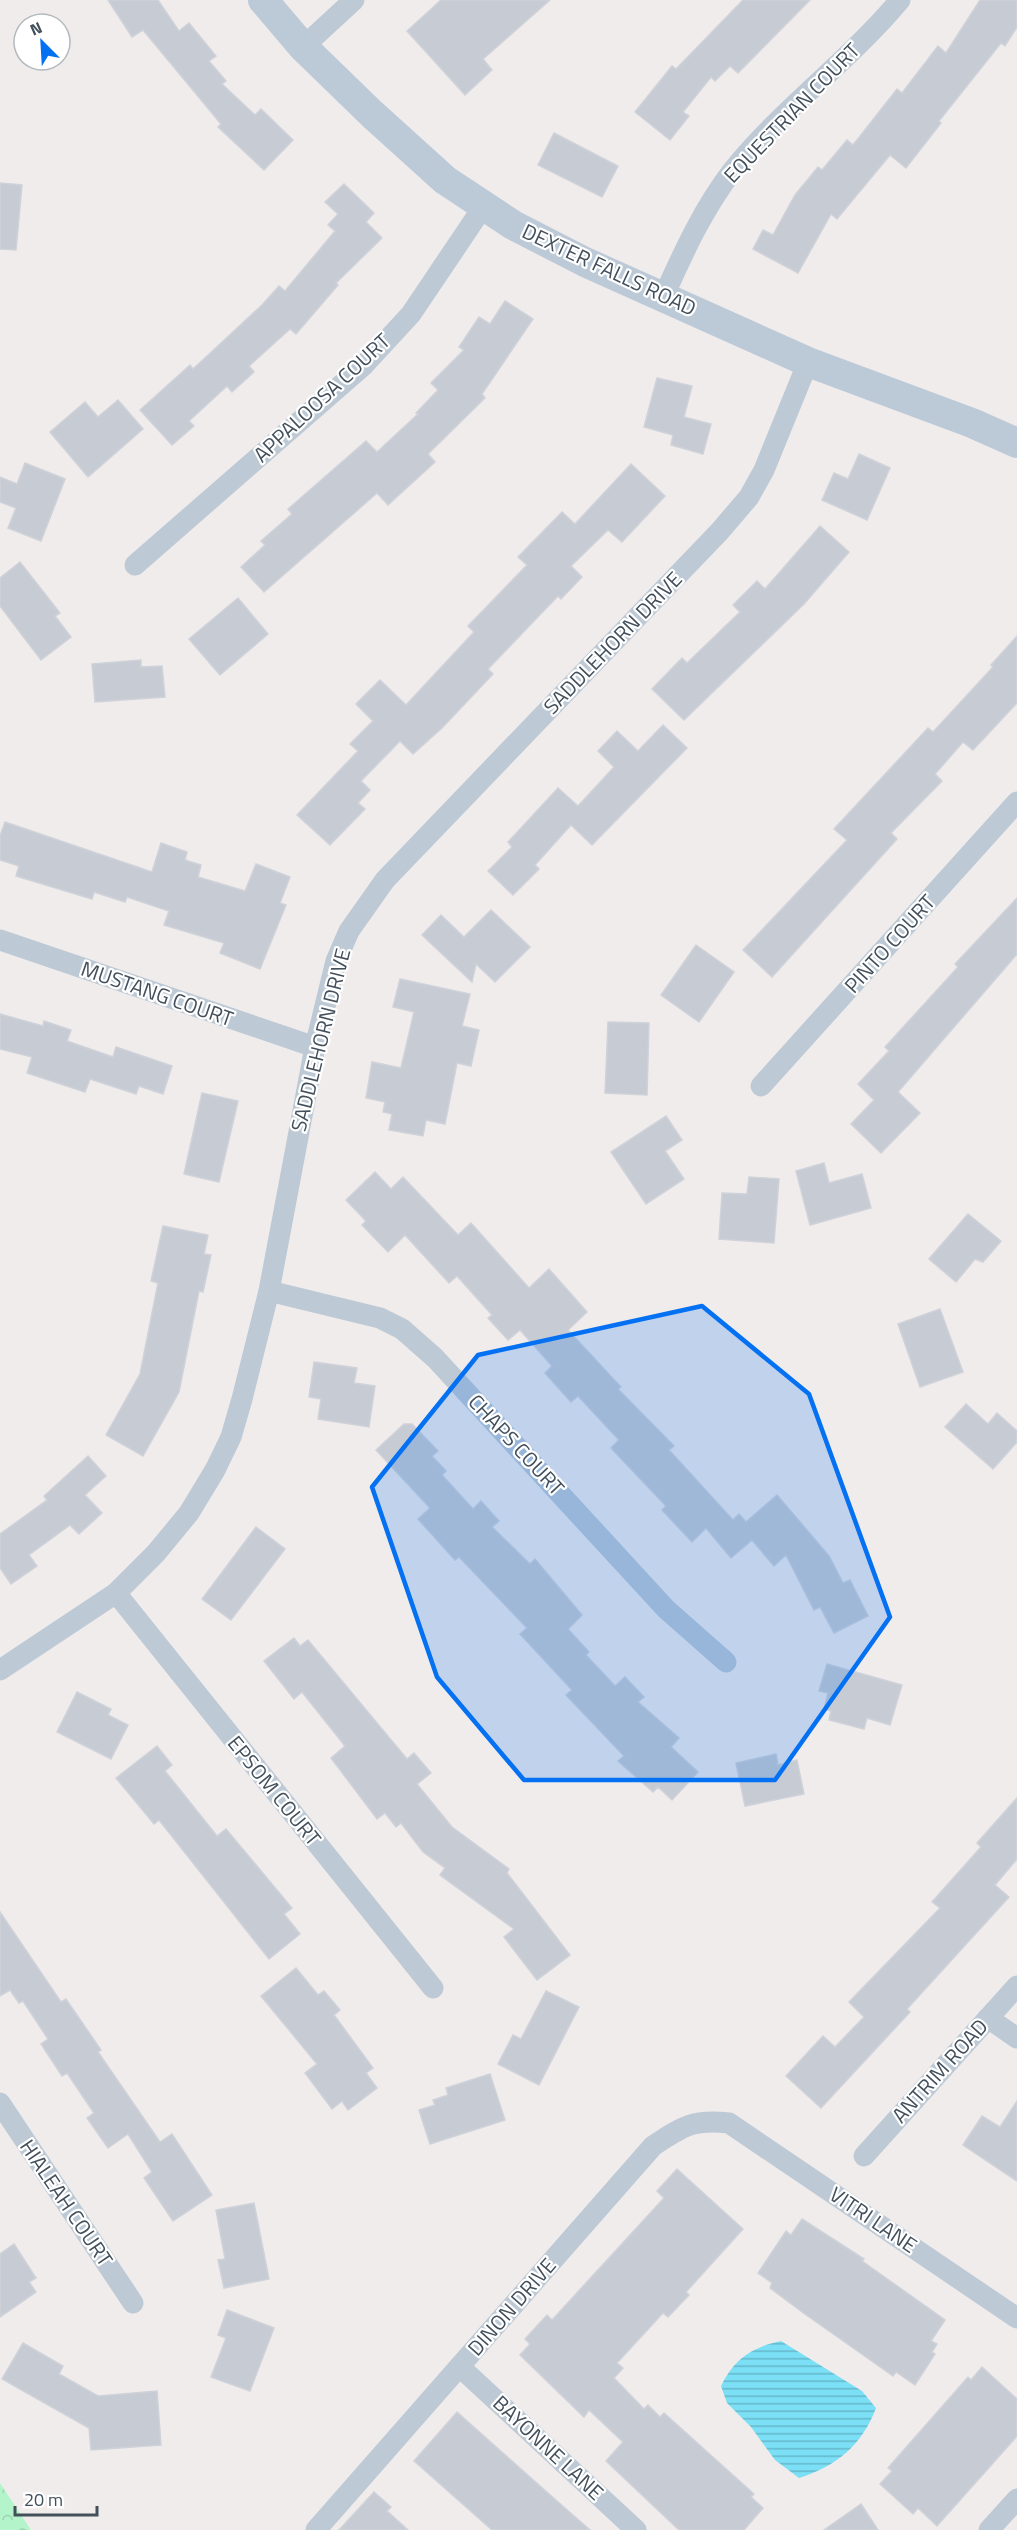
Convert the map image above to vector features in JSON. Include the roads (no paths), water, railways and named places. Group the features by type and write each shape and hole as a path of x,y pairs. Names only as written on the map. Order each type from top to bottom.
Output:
{"street":[{"name":"DEXTER FALLS ROAD","path":"263,0 303,47 437,172 483,207 585,262 663,298 808,362 972,423 1017,443"},
{"path":"303,47 354,0"},
{"name":"EQUESTRIAN COURT","path":"663,298 707,207 735,168 790,109 900,0"},
{"name":"APPALOOSA COURT","path":"135,565 364,364 411,314 483,207"},
{"name":"SADDLEHORN DRIVE","path":"0,1670 116,1593 156,1553 189,1513 215,1470 231,1437 269,1291 315,1047 336,961 349,931 364,906 385,880 720,531 749,497 776,442 808,362"},
{"name":"PINTO COURT","path":"761,1086 1017,802"},
{"name":"MUSTANG COURT","path":"0,940 315,1047"},
{"name":"CHAPS COURT","path":"269,1291 360,1311 402,1329 435,1358 666,1609 726,1662"},
{"name":"EPSOM COURT","path":"116,1593 433,1988"},
{"name":"ANTRIM ROAD","path":"864,2156 1017,1986"},
{"path":"988,2018 1017,2038"},
{"name":"HIALEAH COURT","path":"0,2103 133,2303"},
{"name":"DINON DRIVE","path":"316,2530 653,2146 676,2130 702,2120 729,2123"},
{"name":"VITRI LANE","path":"729,2123 1017,2318"},
{"name":"BAYONNE LANE","path":"460,2367 636,2530"},
{"path":"989,2530 1017,2499"}],"water":[{"path":"781,2341 862,2391 876,2408 856,2443 825,2467 799,2478 775,2460 751,2427 727,2403 721,2386 738,2361 761,2347"}]}
